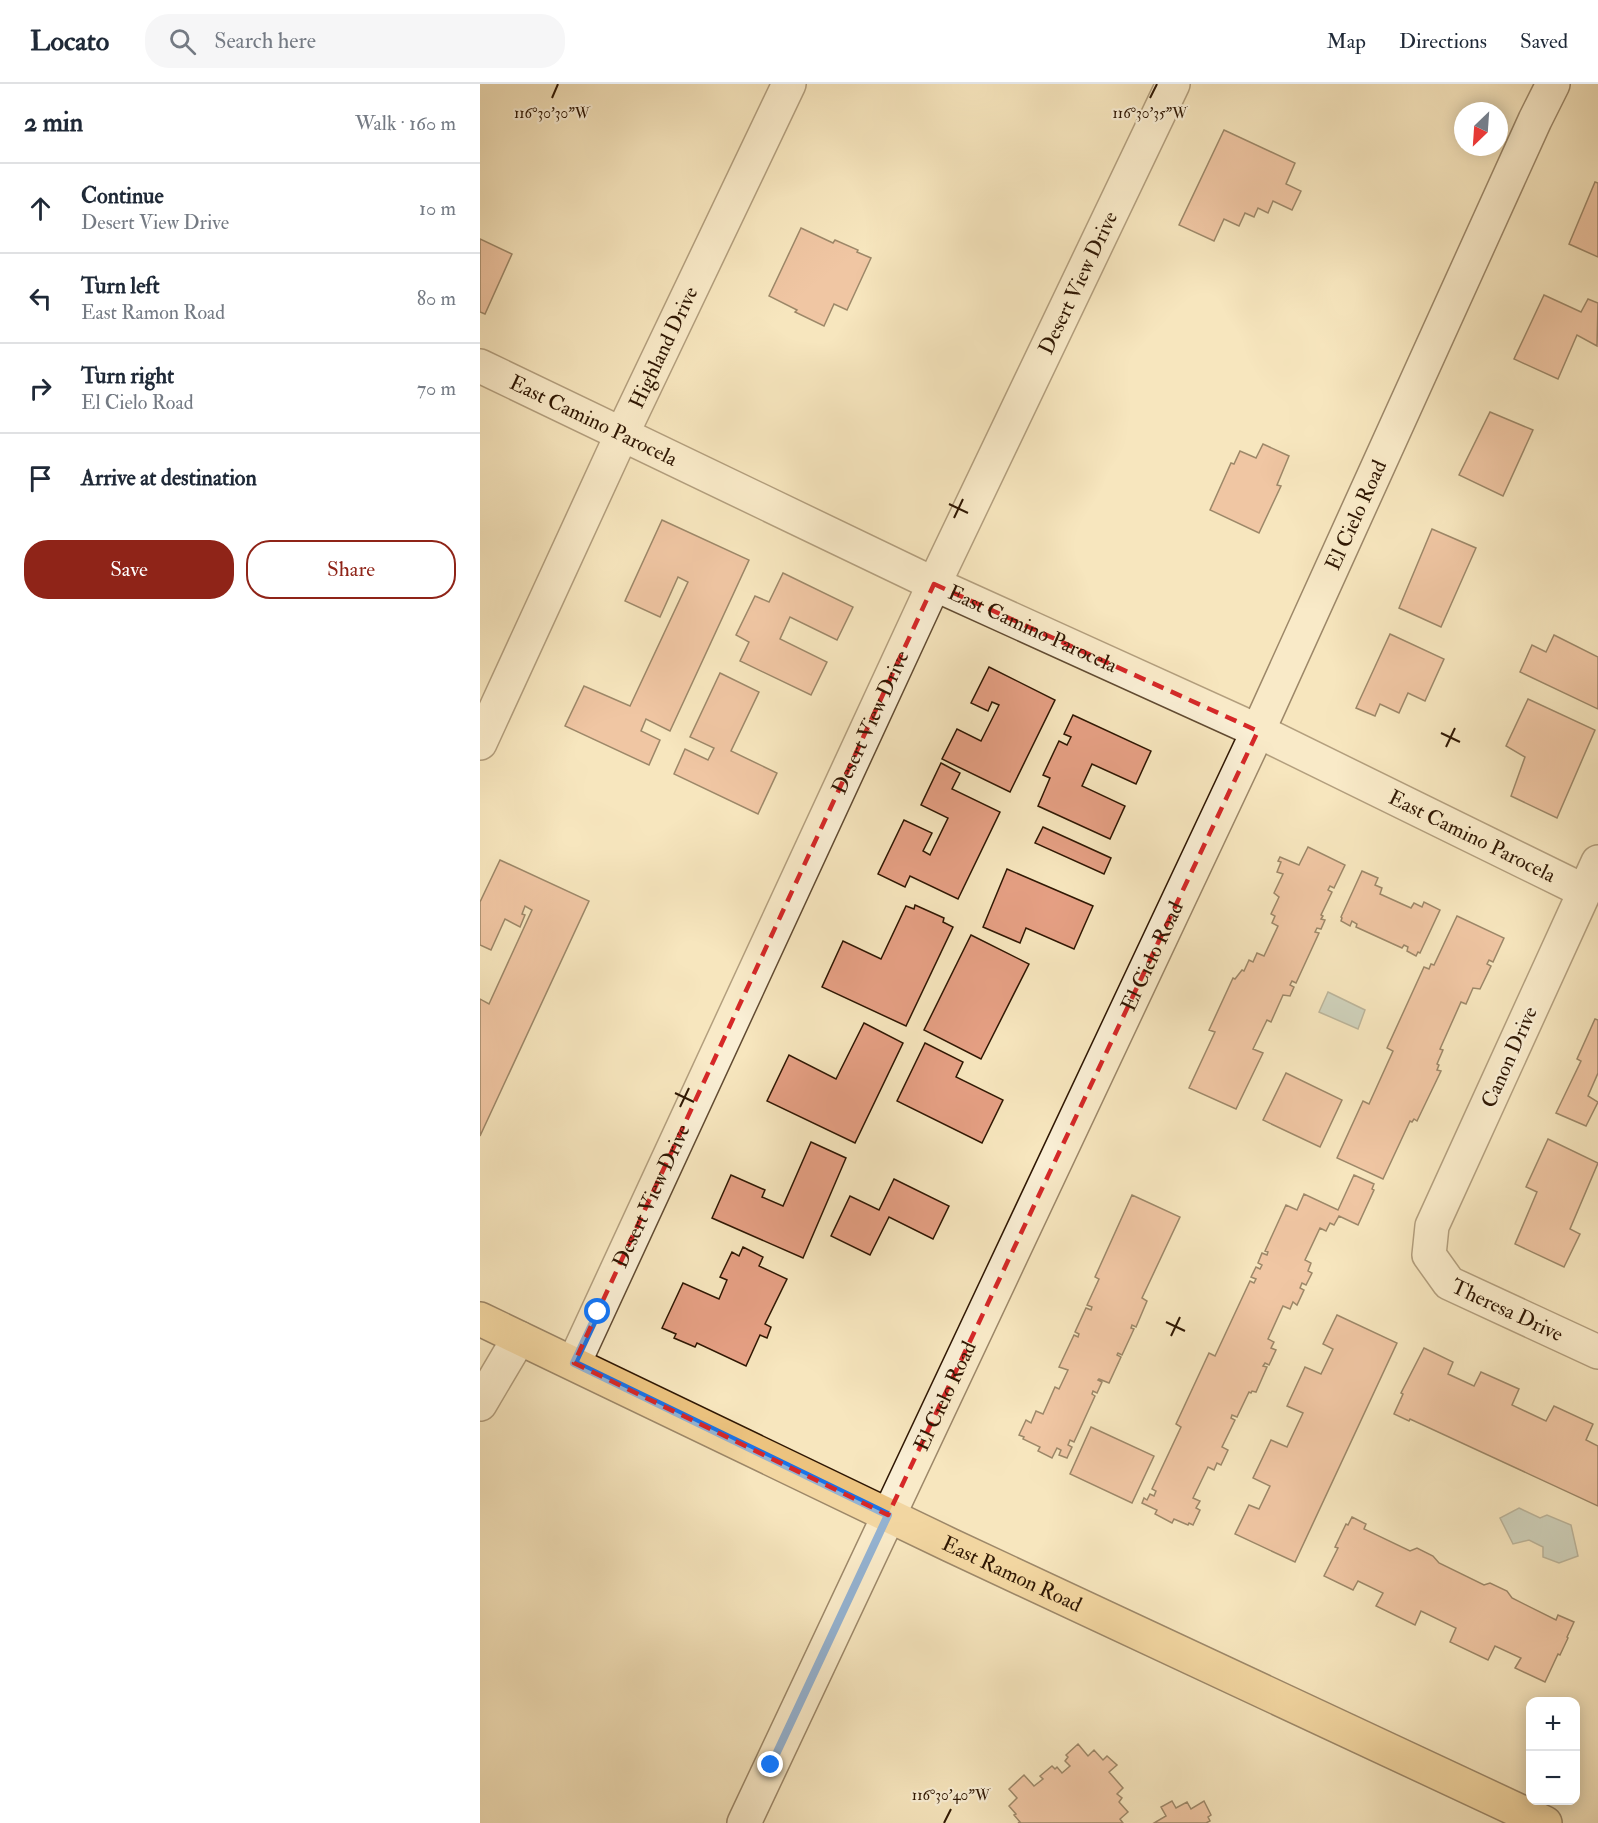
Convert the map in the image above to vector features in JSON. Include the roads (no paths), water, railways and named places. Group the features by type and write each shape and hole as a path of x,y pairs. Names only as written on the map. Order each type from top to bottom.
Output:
{"main road":[{"name":"East Ramon Road","path":"480,1320 574,1363 950,1545 1545,1823"}],"street":[{"name":"Highland Drive","path":"480,743 622,434 789,84"},
{"name":"Desert View Drive","path":"574,1363 934,584 1173,84"},
{"name":"El Cielo Road","path":"744,1823 1258,731 1553,84"},
{"name":"East Camino Parocela","path":"480,366 934,584 1258,731 1591,876"},
{"name":"Canon Drive","path":"1429,1255 1432,1226 1591,876"},
{"name":"Theresa Drive","path":"1429,1255 1449,1283 1598,1352"},
{"path":"480,1404 519,1338"}],"water":[{"path":"1328,992 1365,1010 1358,1029 1319,1012"},
{"path":"1519,1508 1540,1518 1547,1515 1571,1525 1578,1556 1559,1563 1543,1557 1543,1547 1529,1540 1513,1544 1500,1518"}]}
